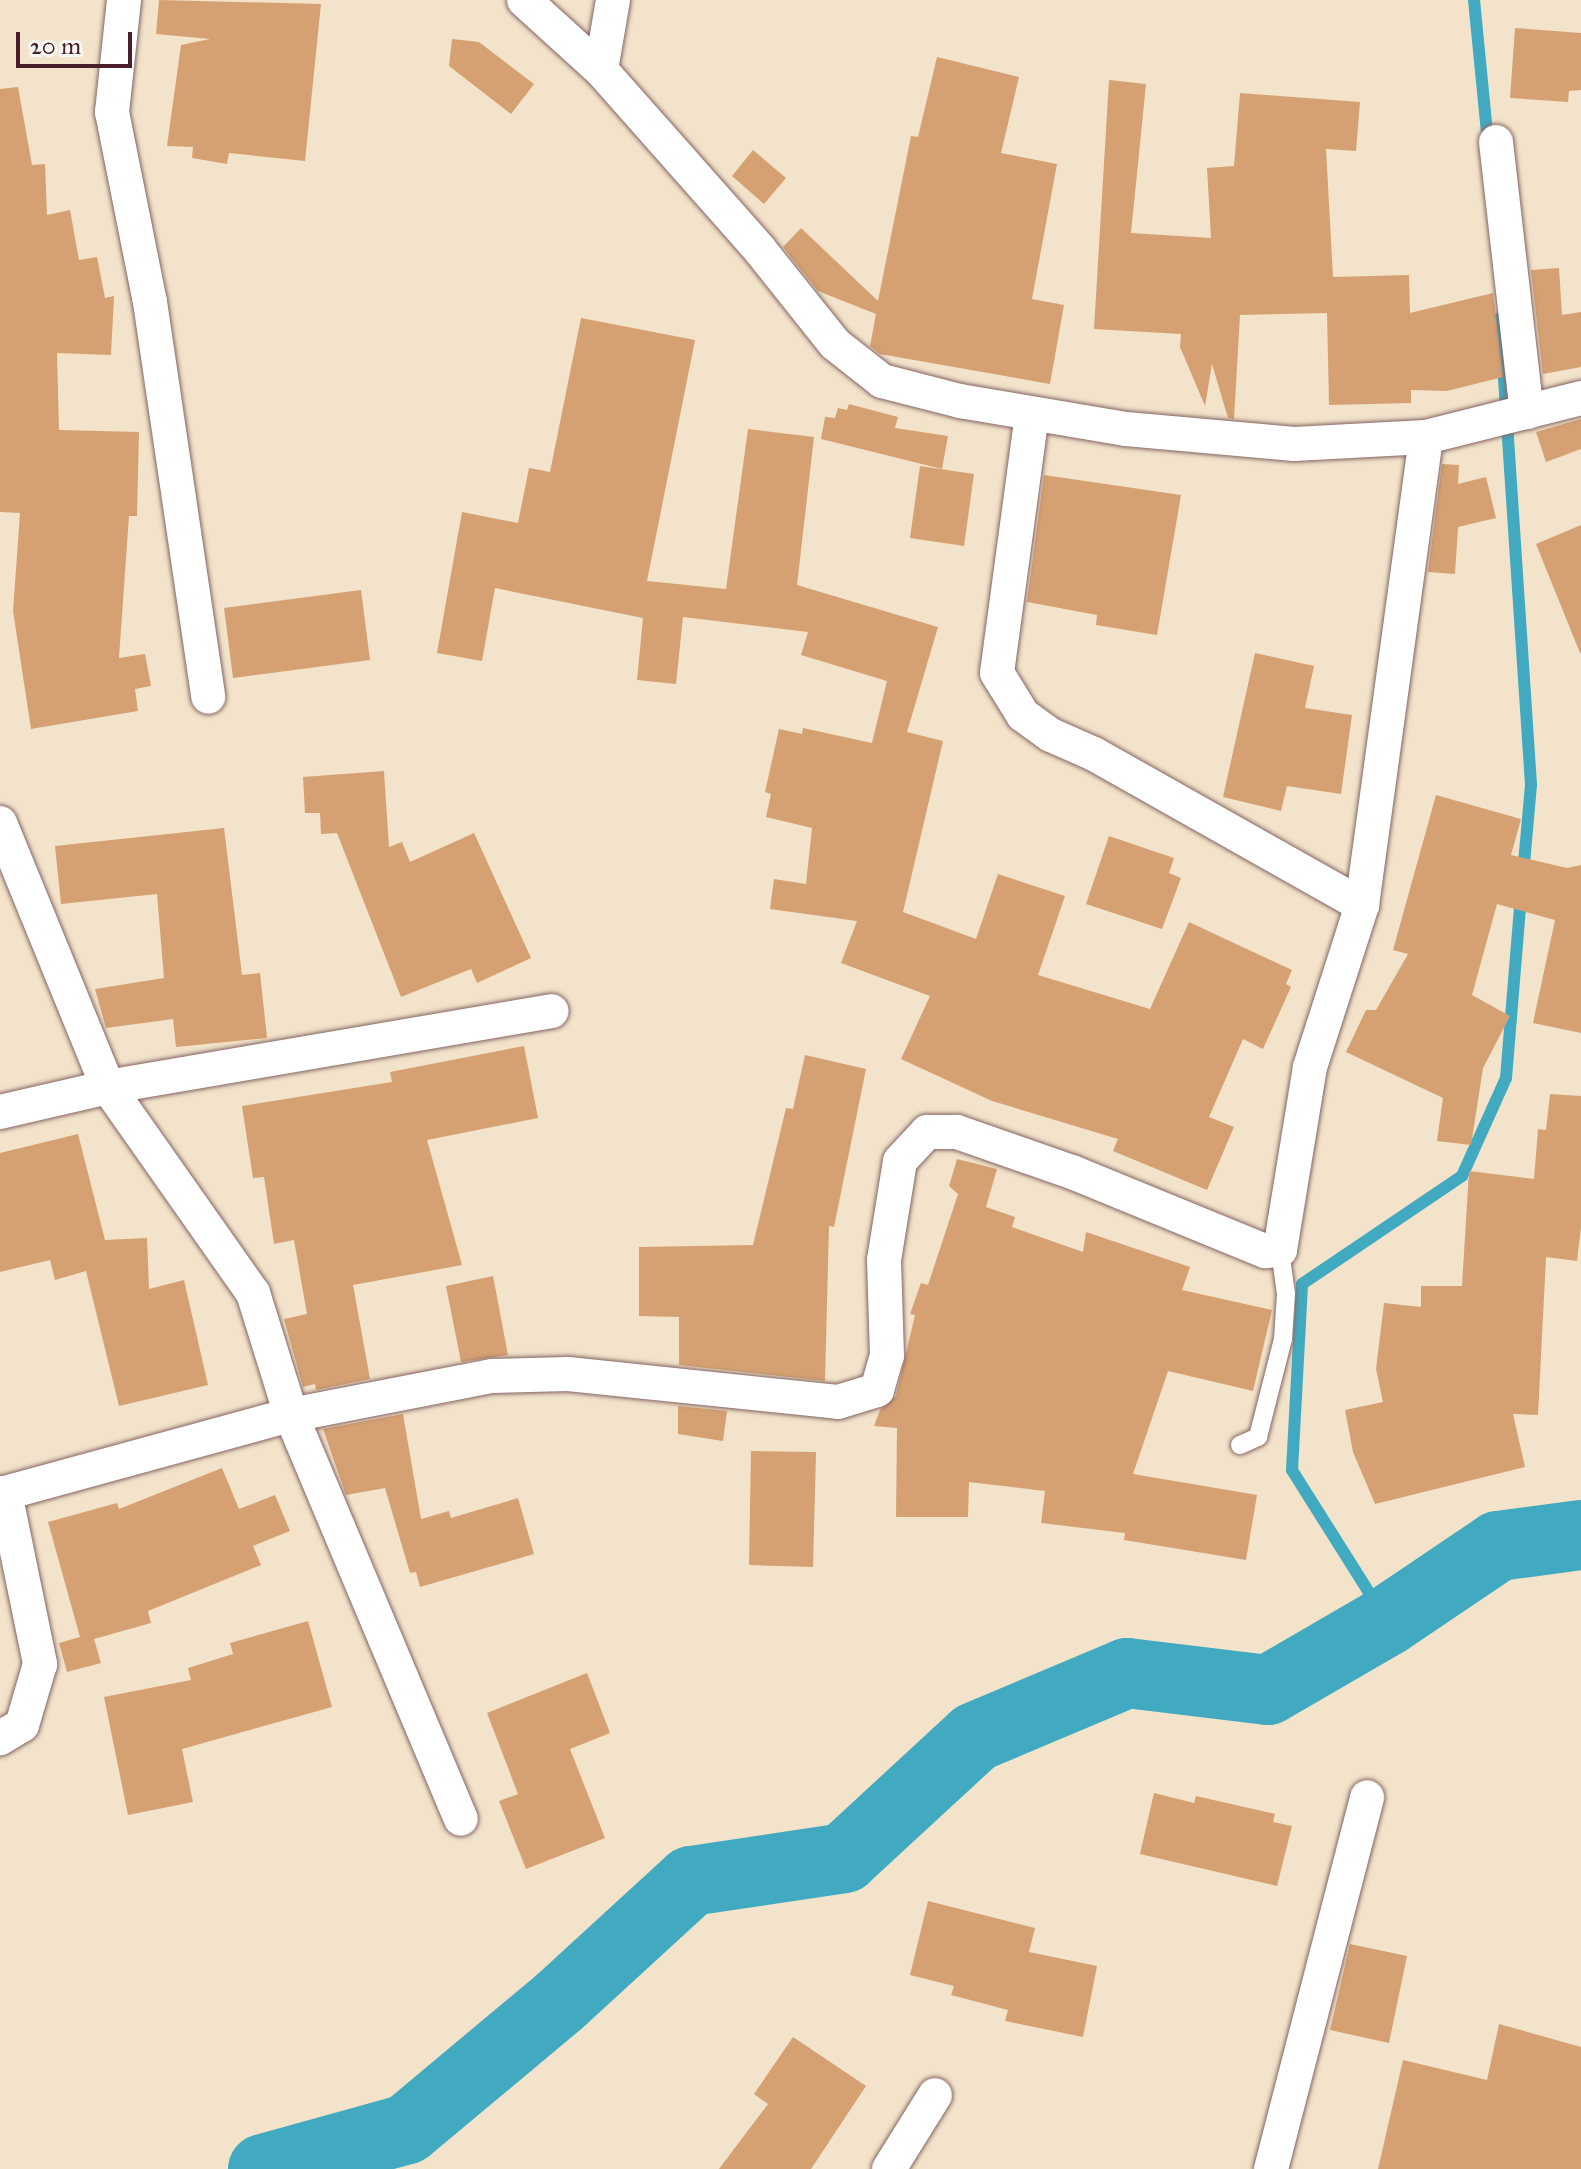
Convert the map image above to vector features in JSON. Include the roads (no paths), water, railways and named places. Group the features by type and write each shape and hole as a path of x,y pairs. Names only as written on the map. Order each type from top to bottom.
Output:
{"street":[{"path":"124,0 112,112 150,302 208,697"},
{"path":"524,0 601,70 760,250 835,344 882,381 1032,414 1126,429 1294,444 1426,437 1581,398"},
{"path":"601,70 613,0"},
{"path":"1496,142 1515,415"},
{"path":"1032,414 997,673 1023,715 1051,735 1094,754 1362,905"},
{"path":"0,1738 22,1725 40,1664 2,1493 291,1415 492,1376 568,1374 838,1402 877,1390 887,1356 884,1260 900,1161 927,1132 957,1132 1072,1172 1265,1251 1280,1250 1310,1067 1362,905 1426,437"},
{"path":"0,823 108,1087 253,1293 291,1415 461,1819"},
{"path":"0,1112 108,1087 552,1011"},
{"path":"1271,2169 1367,1797"},
{"path":"889,2169 935,2095"}],"lane":[{"path":"1240,1445 1258,1437 1283,1339 1286,1294 1280,1250"}],"waterway":[{"path":"1474,0 1488,144"},
{"path":"1500,318 1531,785 1523,874"},
{"path":"1387,1621 1292,1470 1302,1284 1462,1176 1506,1078 1521,897"},
{"path":"263,2169 407,2129 559,2002 691,1881 844,1858 975,1737 1127,1673 1268,1690 1387,1621 1498,1546 1581,1535"}]}
